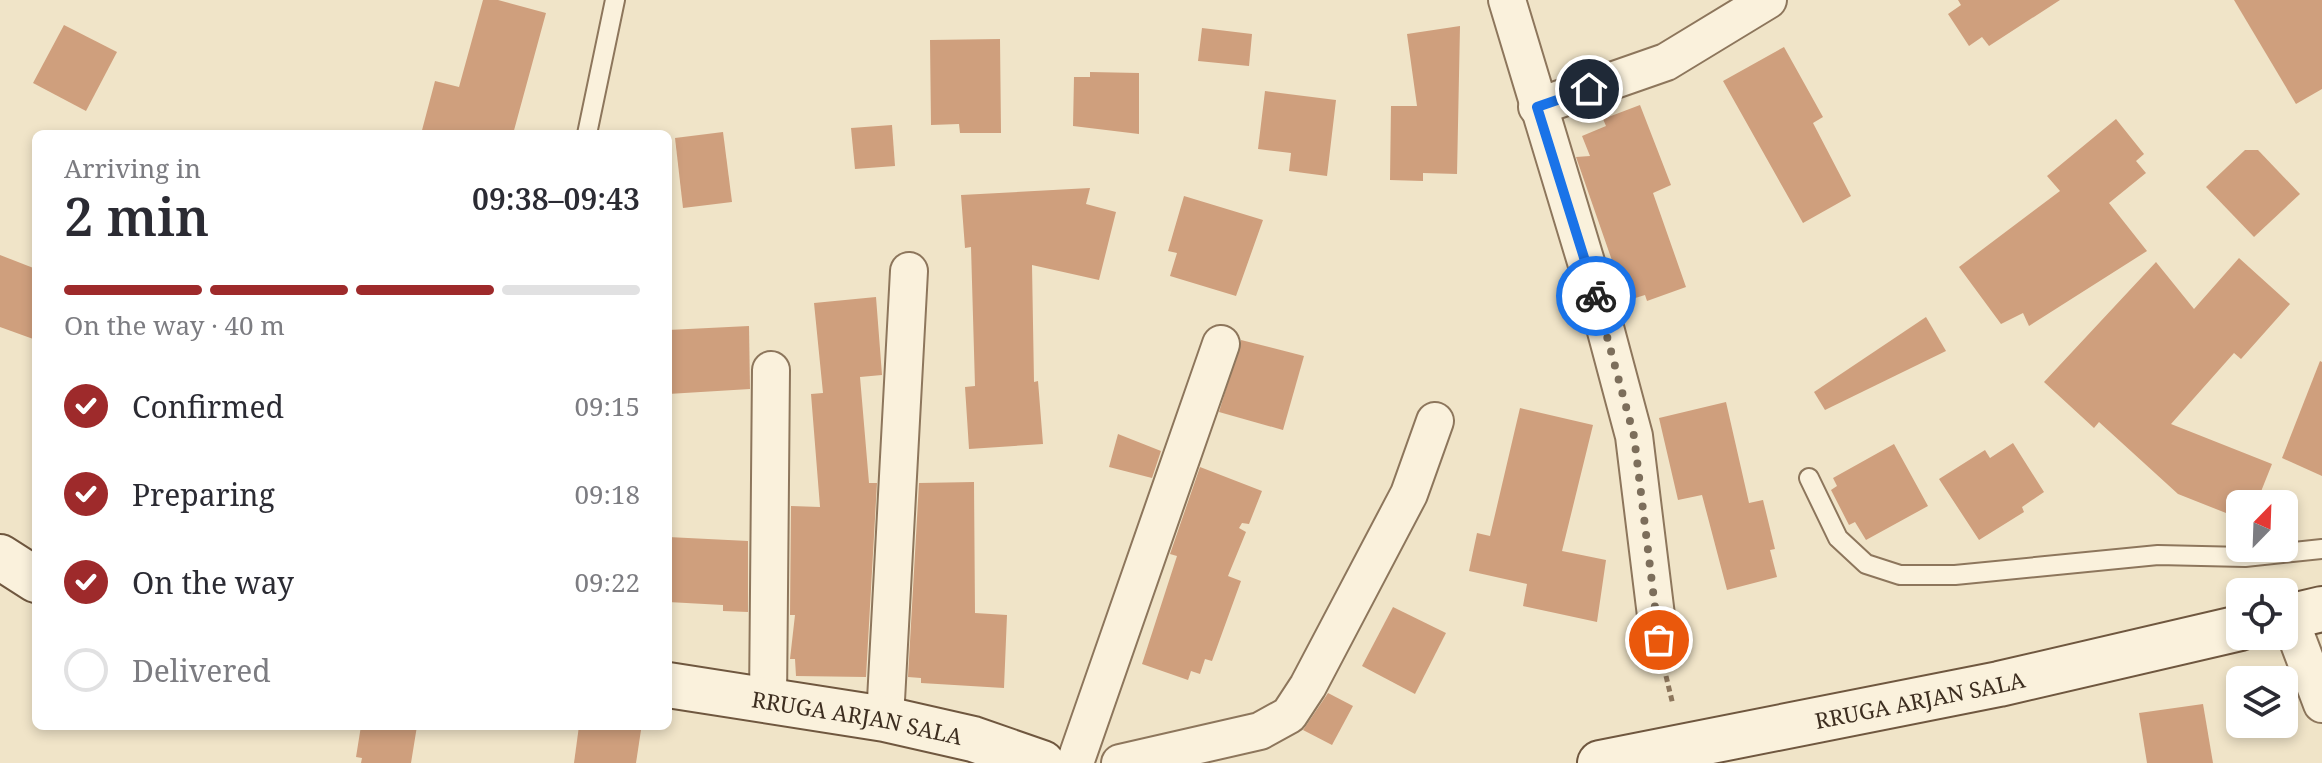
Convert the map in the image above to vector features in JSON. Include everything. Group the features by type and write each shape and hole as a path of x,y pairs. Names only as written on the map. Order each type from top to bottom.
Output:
{"street":[{"path":"1507,0 1599,305 1634,436 1659,640"},
{"path":"1537,107 1666,62 1768,0"},
{"path":"885,719 909,271"},
{"path":"1075,763 1221,344"},
{"path":"768,702 771,370"},
{"path":"1120,763 1260,731 1289,715 1308,686 1409,494 1435,421"},
{"path":"0,557 32,577"},
{"path":"2298,614 2322,704"},
{"name":"RRUGA ARJAN SALA","path":"1600,763 1999,684 2226,631"},
{"name":"RRUGA ARJAN SALA","path":"672,686 885,719 973,739 1042,763"}],"lane":[{"path":"588,130 615,0"},
{"path":"1809,478 1838,538 1866,564 1900,575 1955,575 2158,555 2245,557 2322,549"}],"path":[{"path":"1659,640 1681,745"}],"building":[{"path":"483,0 498,0 546,13 514,130 422,130 435,81 459,87"},
{"path":"1958,0 2060,0 1989,46 1982,37 1969,46 1948,14 1961,5"},
{"path":"2234,0 2322,0 2322,89 2296,104"},
{"path":"64,25 117,52 86,111 33,83"},
{"path":"1460,26 1457,174 1423,173 1423,181 1390,180 1391,106 1417,106 1407,34"},
{"path":"1202,28 1252,34 1249,66 1198,61"},
{"path":"1000,39 1001,133 960,133 959,124 931,125 930,40"},
{"path":"1784,47 1823,117 1813,123 1851,196 1803,223 1723,81"},
{"path":"1090,72 1139,73 1139,134 1073,126 1074,77 1090,77"},
{"path":"1265,91 1336,100 1327,176 1289,171 1291,153 1258,149"},
{"path":"1640,105 1671,185 1653,193 1686,287 1647,301 1645,295 1632,299 1628,282 1624,295 1576,157 1590,156 1582,136 1606,126 1603,119"},
{"path":"2116,119 2144,154 2136,161 2146,173 2109,203 2147,251 2029,326 2023,313 2001,324 1959,267 2060,191 2047,176"},
{"path":"892,125 895,166 855,169 851,128"},
{"path":"723,132 732,202 683,208 675,138"},
{"path":"2245,150 2258,150 2300,194 2254,237 2206,187"},
{"path":"1090,188 1086,204 1116,212 1099,280 1032,265 1034,382 1038,381 1043,444 969,449 965,387 975,386 971,247 965,248 961,195"},
{"path":"1184,196 1263,220 1236,296 1170,276 1177,253 1168,251"},
{"path":"0,255 32,267 32,339 0,327"},
{"path":"2239,258 2290,304 2241,359 2234,353 2171,424 2272,464 2262,490 2226,490 2226,513 2178,494 2099,422 2094,428 2044,382 2156,262 2194,309"},
{"path":"876,297 882,375 860,377 869,483 877,483 866,677 796,676 795,659 790,659 795,615 790,615 791,506 820,507 811,394 823,393 814,303"},
{"path":"1926,317 1946,351 1825,410 1814,392"},
{"path":"749,326 750,389 672,394 672,330"},
{"path":"1241,340 1304,356 1283,430 1219,412"},
{"path":"2322,362 2322,476 2282,458"},
{"path":"1726,402 1749,503 1763,500 1775,549 1770,550 1777,577 1727,590 1702,495 1678,500 1659,418"},
{"path":"1520,408 1593,425 1562,551 1606,560 1597,622 1523,606 1527,584 1469,571 1477,533 1490,536"},
{"path":"1118,434 1161,451 1152,478 1109,467"},
{"path":"2013,443 2044,492 2022,507 2024,512 1979,540 1939,479 1985,450 1990,458"},
{"path":"1894,444 1928,506 1866,540 1855,522 1849,525 1831,490 1837,486 1833,478"},
{"path":"1200,467 1262,491 1249,524 1242,523 1239,528 1246,532 1228,576 1241,581 1212,661 1205,659 1200,674 1191,671 1188,680 1142,664 1177,556 1170,554"},
{"path":"974,482 975,613 1007,615 1004,688 921,683 921,678 908,677 919,483"},
{"path":"672,537 748,541 748,612 723,611 723,605 672,602"},
{"path":"1393,607 1446,633 1415,694 1362,666"},
{"path":"1328,693 1353,706 1332,745 1303,730"},
{"path":"2203,704 2213,763 2147,763 2139,713"},
{"path":"360,730 416,730 411,763 361,763 362,758 356,757"},
{"path":"578,730 641,730 636,763 574,763"}],"way so far":[{"path":"1596,296 1634,436 1659,640"}],"route":[{"path":"1589,89 1537,107 1596,296"}]}
